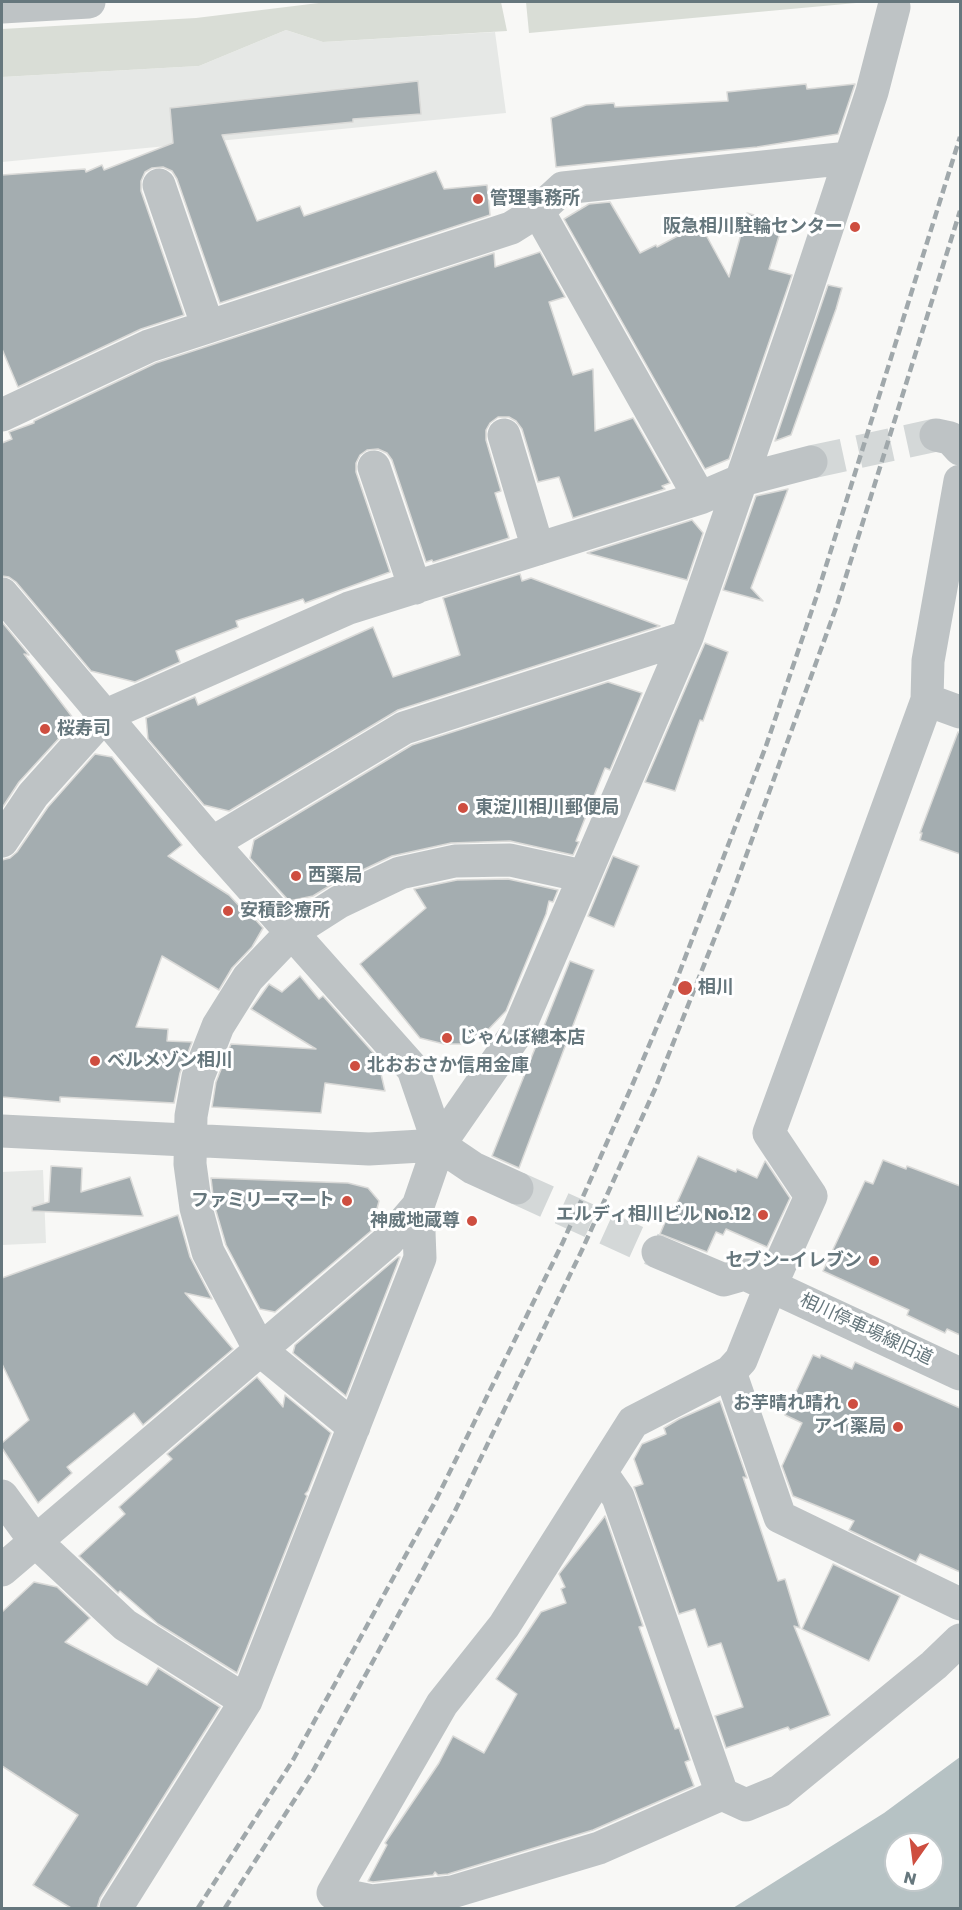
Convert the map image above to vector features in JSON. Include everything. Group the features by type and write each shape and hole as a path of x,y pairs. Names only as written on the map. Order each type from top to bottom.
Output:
{"street":[{"path":"2,7 89,2"},
{"path":"116,1908 246,1701 420,1258 418,1206 439,1145 518,1031 687,637 799,313 872,92 894,7"},
{"path":"2,415 149,346 511,228 538,211 563,188 849,158"},
{"path":"159,185 208,327"},
{"path":"538,211 700,498"},
{"path":"504,435 538,549"},
{"path":"2,841 33,795 104,716 349,608 700,498 742,480 811,462"},
{"path":"374,467 415,588"},
{"path":"722,1794 599,1848 452,1892 372,1901 333,1893 442,1704 504,1626 633,1422 730,1372 741,1360 771,1285 812,1196 769,1133 927,700 928,660 960,481"},
{"path":"2,594 212,843 413,1069 439,1145 473,1168 517,1188"},
{"path":"212,843 404,728 687,637"},
{"path":"927,700 960,712"},
{"path":"354,1427 260,1350 208,1252 196,1208 190,1164 191,1116 198,1077 218,1026 248,978 292,932 339,902 400,873 454,861 510,860 583,876"},
{"path":"2,1131 369,1149 439,1145"},
{"path":"2,1570 388,1241 418,1206"},
{"name":"相川停車場線旧道","path":"658,1252 724,1280 745,1274 960,1374"},
{"path":"730,1372 780,1516 960,1604"},
{"path":"602,1474 618,1497 722,1794 746,1805 780,1791 934,1665 960,1640"},
{"path":"2,1496 35,1541 125,1625 246,1701"}],"shaded area":[{"path":"327,2 501,2 507,31 323,42 286,30 199,66 2,77 2,29 196,18"},
{"path":"526,2 867,2 529,33"},
{"path":"286,30 323,42 495,32 506,113 2,162 2,77 199,66"},
{"path":"43,1170 46,1243 2,1245 2,1172"},
{"path":"960,1757 960,1908 733,1908 884,1813"}],"building":[{"path":"418,81 421,114 353,119 353,122 222,135 257,221 300,206 304,216 436,171 444,189 487,185 490,215 220,303 177,179 172,171 163,167 152,168 145,172 141,181 141,191 184,315 141,329 18,387 2,349 2,175 85,169 86,172 102,165 104,170 173,143 170,108"},
{"path":"806,84 807,89 855,84 838,134 757,147 556,167 551,118 586,105 614,103 615,107 728,101 727,92"},
{"path":"610,202 640,253 656,245 657,247 700,224 729,277 747,213 783,223 769,269 792,275 729,459 705,469 564,219 589,204"},
{"path":"540,252 565,297 549,302 573,375 593,369 595,431 633,418 670,483 662,486 665,489 573,518 559,477 538,482 522,429 516,421 509,417 498,417 490,423 486,430 486,440 501,491 495,493 509,538 433,562 432,560 426,562 392,460 387,453 378,449 367,450 360,455 356,463 356,472 390,572 305,603 303,599 236,621 238,627 176,651 180,662 135,682 91,671 16,582 9,577 2,576 2,443 12,439 9,432 34,423 156,363 494,253 495,267"},
{"path":"828,285 842,288 836,309 791,435 775,441"},
{"path":"788,489 751,588 763,601 723,590 756,496"},
{"path":"692,520 703,533 687,580 587,553"},
{"path":"520,574 522,581 531,578 660,626 398,710 229,811 204,805 148,739 146,718 195,697 198,705 373,627 393,677 460,655 443,598"},
{"path":"2,622 29,655 24,654 73,718 73,723 19,782 2,808"},
{"path":"705,643 728,652 703,721 700,720 675,791 645,782"},
{"path":"608,682 642,693 610,770 605,768 576,841 579,842 573,855 510,841 451,843 392,856 313,896 289,901 250,858 254,840 412,745"},
{"path":"958,732 960,733 960,854 920,840 922,833 920,833"},
{"path":"95,754 112,757 182,845 168,856 229,895 242,909 242,905 263,928 252,947 232,968 219,990 162,956 136,1027 168,1029 167,1041 192,1042 180,1073 174,1103 60,1097 60,1102 2,1097 2,860 10,858 17,852 48,807"},
{"path":"613,856 639,866 614,927 588,916"},
{"path":"508,879 558,890 553,902 549,901 546,914 506,1011 482,1036 464,1044 444,1044 420,1038 360,964 426,908 414,889 457,880"},
{"path":"570,961 594,970 519,1168 492,1156"},
{"path":"300,976 319,999 323,996 377,1057 385,1091 325,1083 321,1113 212,1107 216,1082 231,1044 316,1049 251,1009 269,984 282,992"},
{"path":"698,1156 757,1178 766,1162 790,1198 767,1247 726,1229 723,1235 716,1232 707,1252 660,1234"},
{"path":"883,1160 906,1169 907,1166 960,1186 960,1335 947,1329 945,1333 907,1315 909,1310 823,1271 865,1181 873,1184"},
{"path":"51,1166 82,1168 81,1192 130,1177 143,1216 32,1211 32,1207 49,1202"},
{"path":"211,1178 348,1183 368,1188 379,1201 371,1231 275,1312 260,1309 226,1245 214,1204"},
{"path":"178,1215 190,1257 212,1299 185,1293 233,1349 143,1425 134,1413 67,1467 72,1473 38,1503 2,1448 2,1443 29,1420 2,1364 2,1278"},
{"path":"400,1257 346,1396 293,1353 295,1345"},
{"path":"813,1355 820,1358 821,1355 852,1369 855,1362 960,1408 960,1572 920,1554 916,1562 849,1530 854,1521 793,1496 782,1466 802,1423 785,1415"},
{"path":"257,1377 283,1407 285,1395 331,1433 305,1494 307,1496 237,1673 158,1624 120,1591 118,1593 79,1556 125,1514 119,1507 172,1459 167,1454"},
{"path":"720,1401 747,1478 743,1477 778,1581 785,1579 800,1628 794,1626 830,1715 790,1730 788,1727 726,1748 715,1716 743,1707 721,1643 708,1647 695,1609 679,1614 634,1487 643,1484 634,1459 642,1444 666,1434 664,1428 679,1419"},
{"path":"605,1516 643,1626 639,1627 675,1729 679,1728 690,1760 685,1762 694,1786 593,1830 448,1874 438,1875 435,1872 433,1875 368,1881 387,1845 385,1843 439,1763 453,1736 484,1753 517,1694 496,1679 541,1612 566,1603 561,1589 565,1587 559,1574"},
{"path":"833,1564 900,1596 869,1661 802,1629"},
{"path":"34,1582 57,1587 90,1618 65,1642 147,1685 158,1668 220,1707 100,1898 97,1908 71,1908 33,1885 78,1815 2,1766 2,1612"}],"tunnel":[{"path":"811,462 936,435"},
{"path":"517,1188 658,1252"}],"railway":[{"path":"198,1908 293,1760 435,1502 563,1242 634,1081 675,984 766,746 816,598 960,137"},
{"path":"225,1908 313,1771 454,1513 582,1250 655,1089 734,889 837,605 960,211"}],"place":[{"name":"管理事務所","path":"478,199"},
{"name":"阪急相川駐輪センター","path":"855,227"},
{"name":"桜寿司","path":"45,729"},
{"name":"東淀川相川郵便局","path":"463,808"},
{"name":"西薬局","path":"296,876"},
{"name":"安積診療所","path":"228,911"},
{"name":"相川","path":"685,988"},
{"name":"じゃんぼ總本店","path":"447,1038"},
{"name":"ベルメゾン相川","path":"95,1061"},
{"name":"北おおさか信用金庫","path":"355,1066"},
{"name":"ファミリーマート","path":"347,1201"},
{"name":"エルディ相川ビル No.12","path":"763,1215"},
{"name":"神威地蔵尊","path":"472,1221"},
{"name":"セブン-イレブン","path":"874,1261"},
{"name":"お芋晴れ晴れ","path":"853,1404"},
{"name":"アイ薬局","path":"898,1427"}]}
